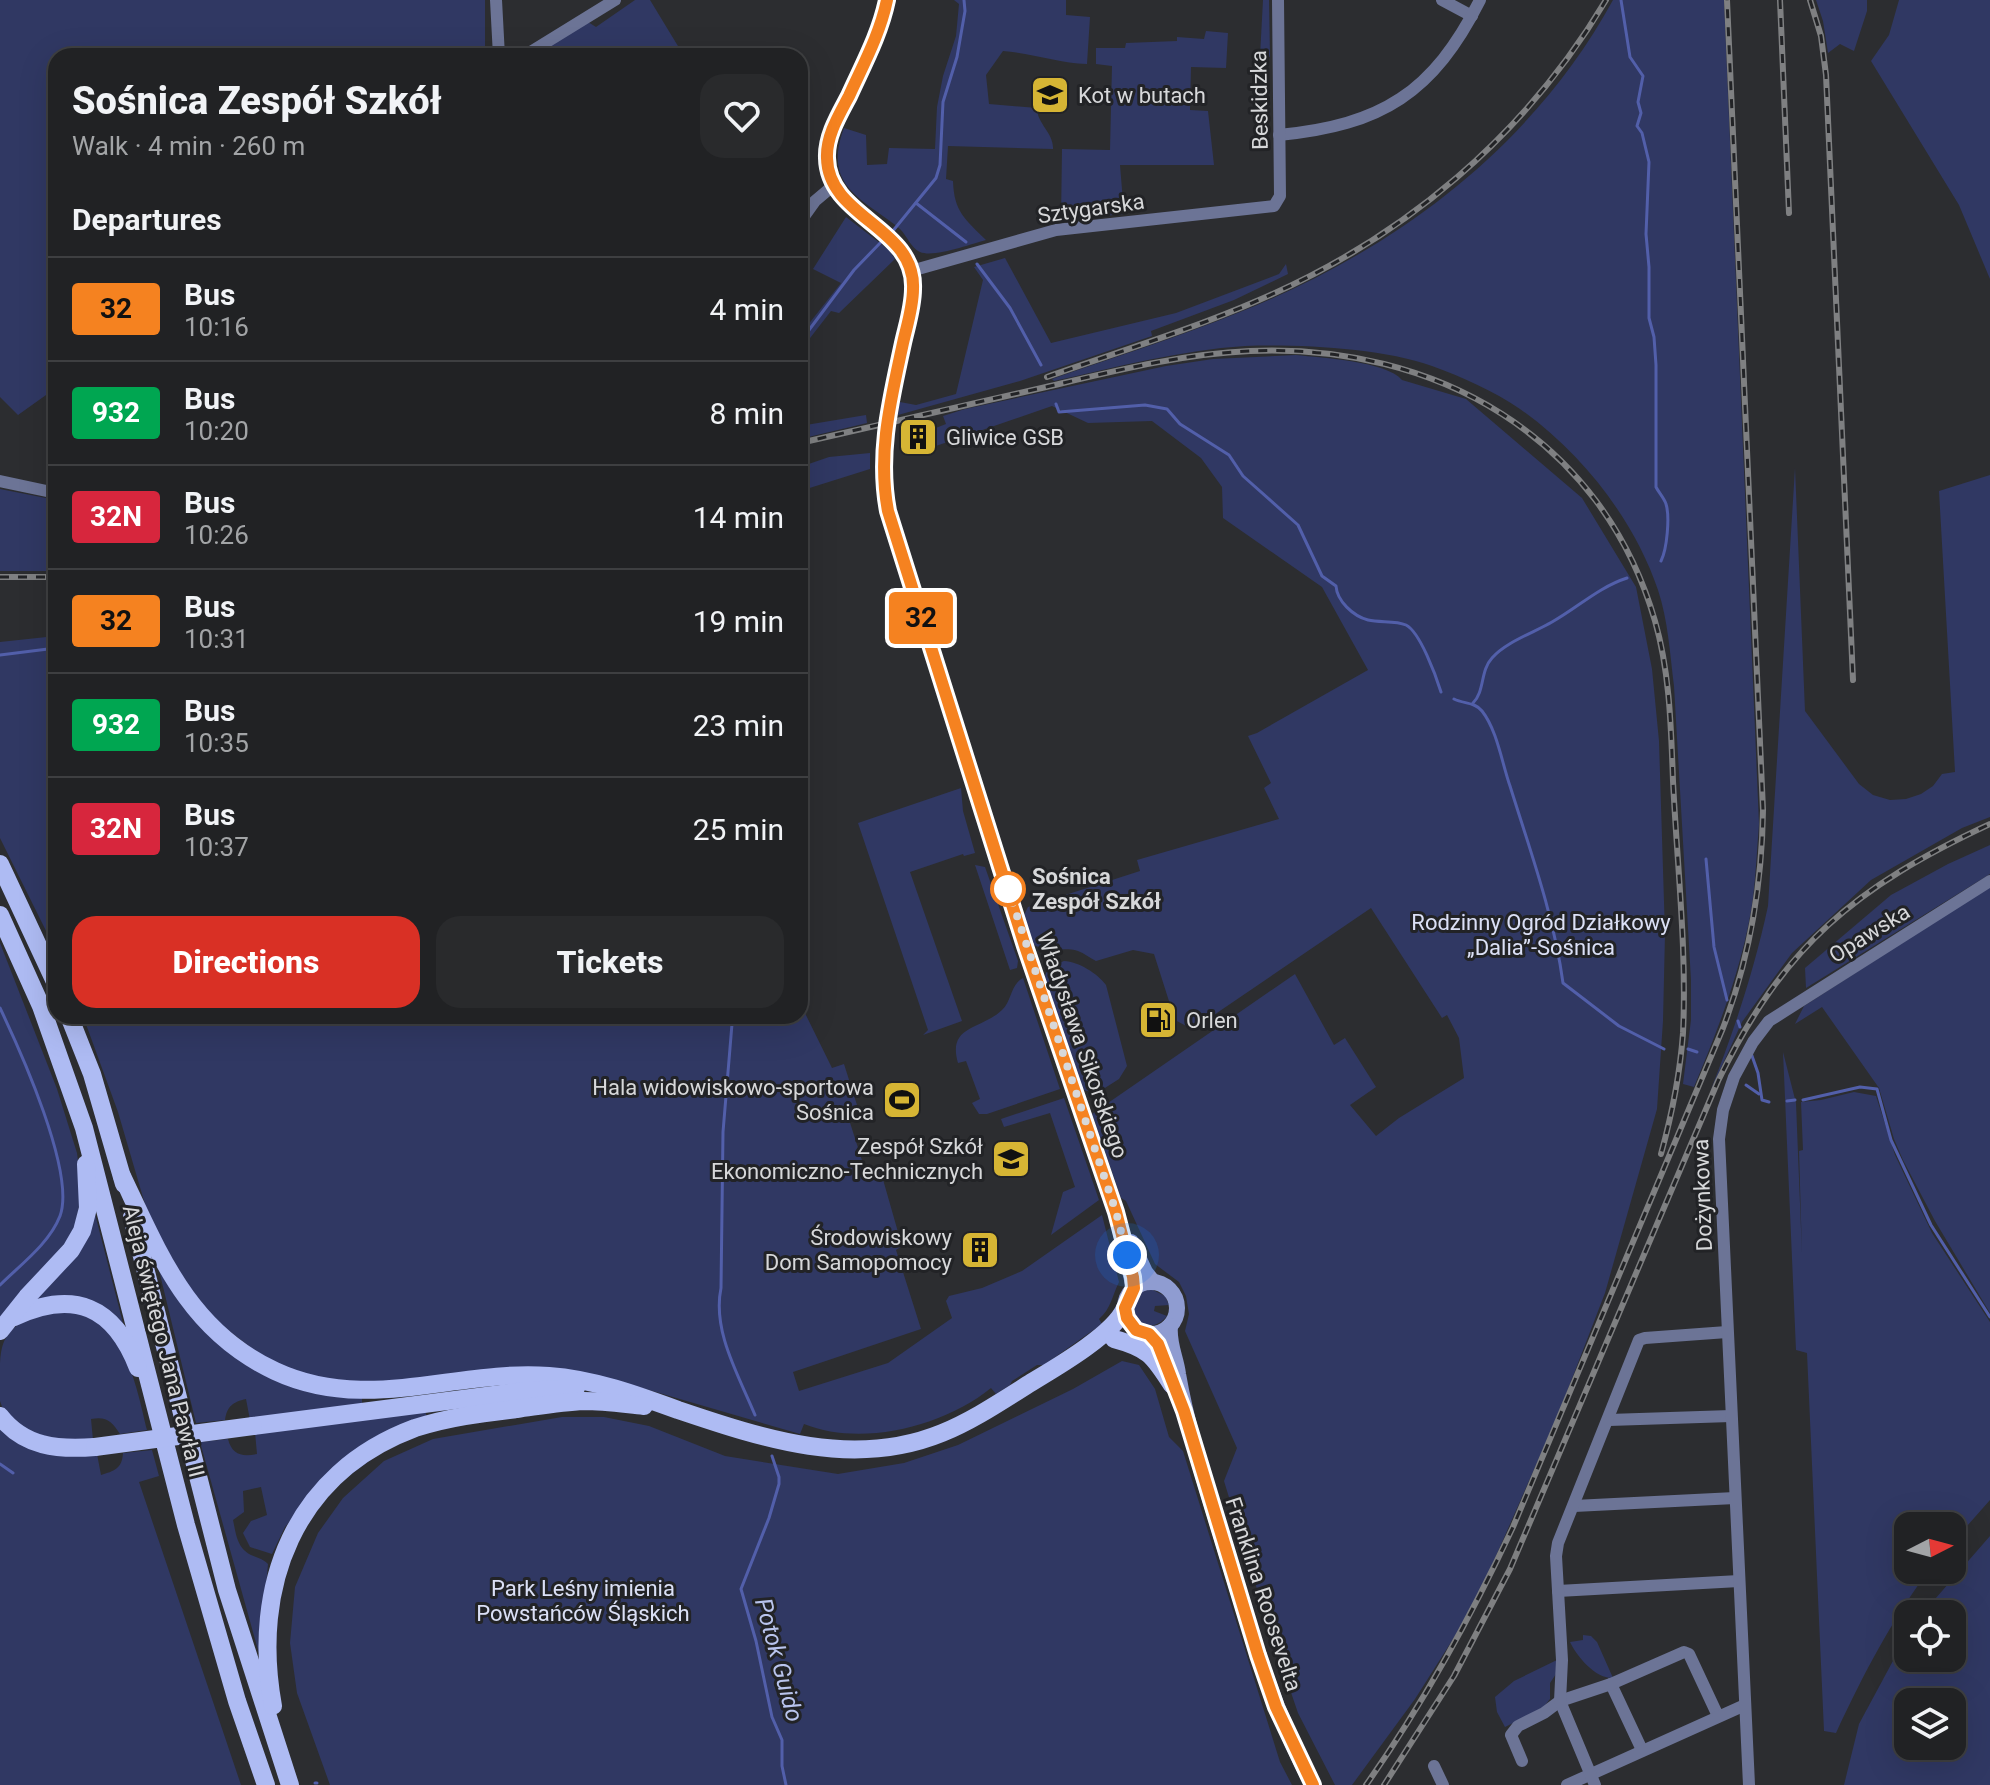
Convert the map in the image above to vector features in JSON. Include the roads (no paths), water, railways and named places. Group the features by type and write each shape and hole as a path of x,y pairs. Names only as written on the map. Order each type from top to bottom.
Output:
{"main road":[{"path":"0,864 48,967"},
{"name":"Aleja świętego Jana Pawła II","path":"0,915 41,1006 84,1128 200,1575 266,1785"},
{"name":"Aleja świętego Jana Pawła II","path":"72,1024 92,1074 122,1176 211,1533 248,1660 288,1776"},
{"path":"6,1325 71,1250 82,1231 88,1208 84,1128"},
{"path":"122,1176 183,1296 224,1339 274,1370 309,1383 361,1391 529,1375 571,1378 638,1394 677,1410 804,1446 839,1451 887,1448 925,1439 960,1425 1079,1353 1121,1318 1125,1308"},
{"path":"6,1325 34,1308 61,1303 76,1304 101,1315 118,1332 133,1356 160,1422"},
{"path":"1079,1353 1122,1333 1143,1332"},
{"path":"1114,1339 1145,1349 1155,1358 1172,1385"},
{"path":"0,1416 13,1430 33,1442 60,1448 95,1447 524,1391 606,1388"},
{"path":"288,1776 267,1657 271,1593 284,1548 295,1527 327,1486 367,1453 414,1429 472,1414 583,1401 677,1410"}],"street":[{"path":"496,0 499,48"},
{"path":"537,48 615,0"},
{"path":"808,212 834,185 827,166 830,135 871,49 887,0"},
{"name":"Beskidzka","path":"1278,0 1279,200"},
{"path":"1442,0 1472,16"},
{"path":"1279,135 1319,131 1355,122 1410,94 1435,70 1480,0"},
{"name":"Władysława Sikorskiego","path":"834,185 851,207 895,242 911,271 914,287 911,308 886,423 882,459 888,511 1025,946 1116,1212 1134,1288"},
{"name":"Sztygarska","path":"911,271 1056,230 1268,208 1279,200"},
{"path":"0,481 48,491"},
{"name":"Opawska","path":"1769,1021 1990,881"},
{"name":"Dożynkowa","path":"1749,1785 1720,1125 1728,1092 1739,1068 1769,1021"},
{"name":"Władysława Sikorskiego","path":"1116,1212 1153,1282"},
{"path":"1153,1282 1168,1288 1177,1302 1176,1316 1170,1326 1157,1334 1143,1332 1127,1318 1125,1308 1134,1288 1153,1282"},
{"name":"Franklina Roosevelta","path":"1170,1326 1184,1411 1258,1655 1276,1707 1312,1784"},
{"name":"Franklina Roosevelta","path":"1143,1332 1158,1344 1184,1411"},
{"path":"1593,1779 1560,1701 1562,1660 1556,1549 1639,1340 1727,1332"},
{"path":"1609,1420 1731,1416"},
{"path":"1574,1506 1735,1498"},
{"path":"1558,1591 1739,1581"},
{"path":"1522,1761 1511,1735 1514,1730 1560,1701 1611,1684 1684,1652 1689,1654 1696,1667 1718,1716"},
{"path":"1611,1684 1642,1750"},
{"path":"1567,1785 1593,1779 1642,1750 1745,1705"},
{"path":"1434,1766 1443,1785"}],"waterway":[{"name":"Potok Guido","path":"892,232 936,178 940,165 943,102 957,57 964,0"},
{"path":"1621,0 1630,57 1643,76 1638,102 1641,113 1637,126 1642,133 1649,162 1646,234 1649,318 1656,365 1656,487 1666,504 1668,517 1661,561"},
{"path":"916,203 966,242"},
{"name":"Potok Guido","path":"808,331 854,270 883,240"},
{"path":"977,264 1010,308 1041,365"},
{"path":"1056,404 1059,412 1145,405 1167,409 1180,424 1229,455 1243,476 1298,525 1322,576 1336,586 1339,597 1347,607 1368,620 1402,623 1411,629 1427,655 1441,692"},
{"path":"1473,703 1488,663 1498,652 1627,578"},
{"path":"0,655 48,649"},
{"path":"1454,699 1479,708 1495,737 1548,908 1563,983 1619,1026 1664,1049"},
{"path":"1706,859 1714,947 1727,1000"},
{"path":"0,1008 44,1112 60,1171 63,1196 60,1216 49,1236 0,1285"},
{"path":"1738,1021 1740,1027"},
{"name":"Potok Guido","path":"732,1024 723,1132 719,1304 729,1353 755,1415"},
{"path":"1688,1049 1697,1052"},
{"path":"1751,1053 1762,1100 1769,1102"},
{"path":"1746,1085 1759,1094"},
{"path":"1803,1100 1860,1087 1877,1089 1891,1140 1931,1225 1990,1317"},
{"path":"1787,1101 1795,1100"},
{"name":"Potok Guido","path":"772,1456 779,1484 741,1589 772,1717 782,1740 786,1785"},
{"path":"0,1464 13,1473"}],"railway":[{"path":"1047,377 1259,300 1312,275 1411,214 1456,178 1538,96 1606,0"},
{"path":"1366,1785 1445,1659 1513,1527 1723,1028 1753,920 1763,810 1727,0"},
{"path":"1780,0 1789,213"},
{"path":"1810,0 1821,36 1826,75 1853,680"},
{"path":"808,441 1148,364 1250,351 1318,353 1384,364 1445,384 1502,414 1552,453 1595,500 1630,556 1655,621 1664,660 1683,939 1684,1002 1678,1079 1661,1154"},
{"path":"0,577 48,577"},
{"path":"1384,1785 1454,1676 1510,1569 1718,1081 1743,1033 1769,992 1828,925 1900,872 1990,824"}],"place":[{"name":"Kot w butach","path":"1050,95"},
{"name":"Gliwice GSB","path":"918,437"},
{"name":"Sośnica Zespół Szkół","path":"1008,889"},
{"name":"Orlen","path":"1158,1020"},
{"name":"Hala widowiskowo-sportowa Sośnica","path":"902,1100"},
{"name":"Zespół Szkół Ekonomiczno-Technicznych","path":"1011,1159"},
{"name":"Środowiskowy Dom Samopomocy","path":"980,1250"}],"park label":[{"name":"Rodzinny Ogród Działkowy „Dalia”-Sośnica","path":"1541,934"},
{"name":"Park Leśny imienia Powstańców Śląskich","path":"583,1600"}]}
